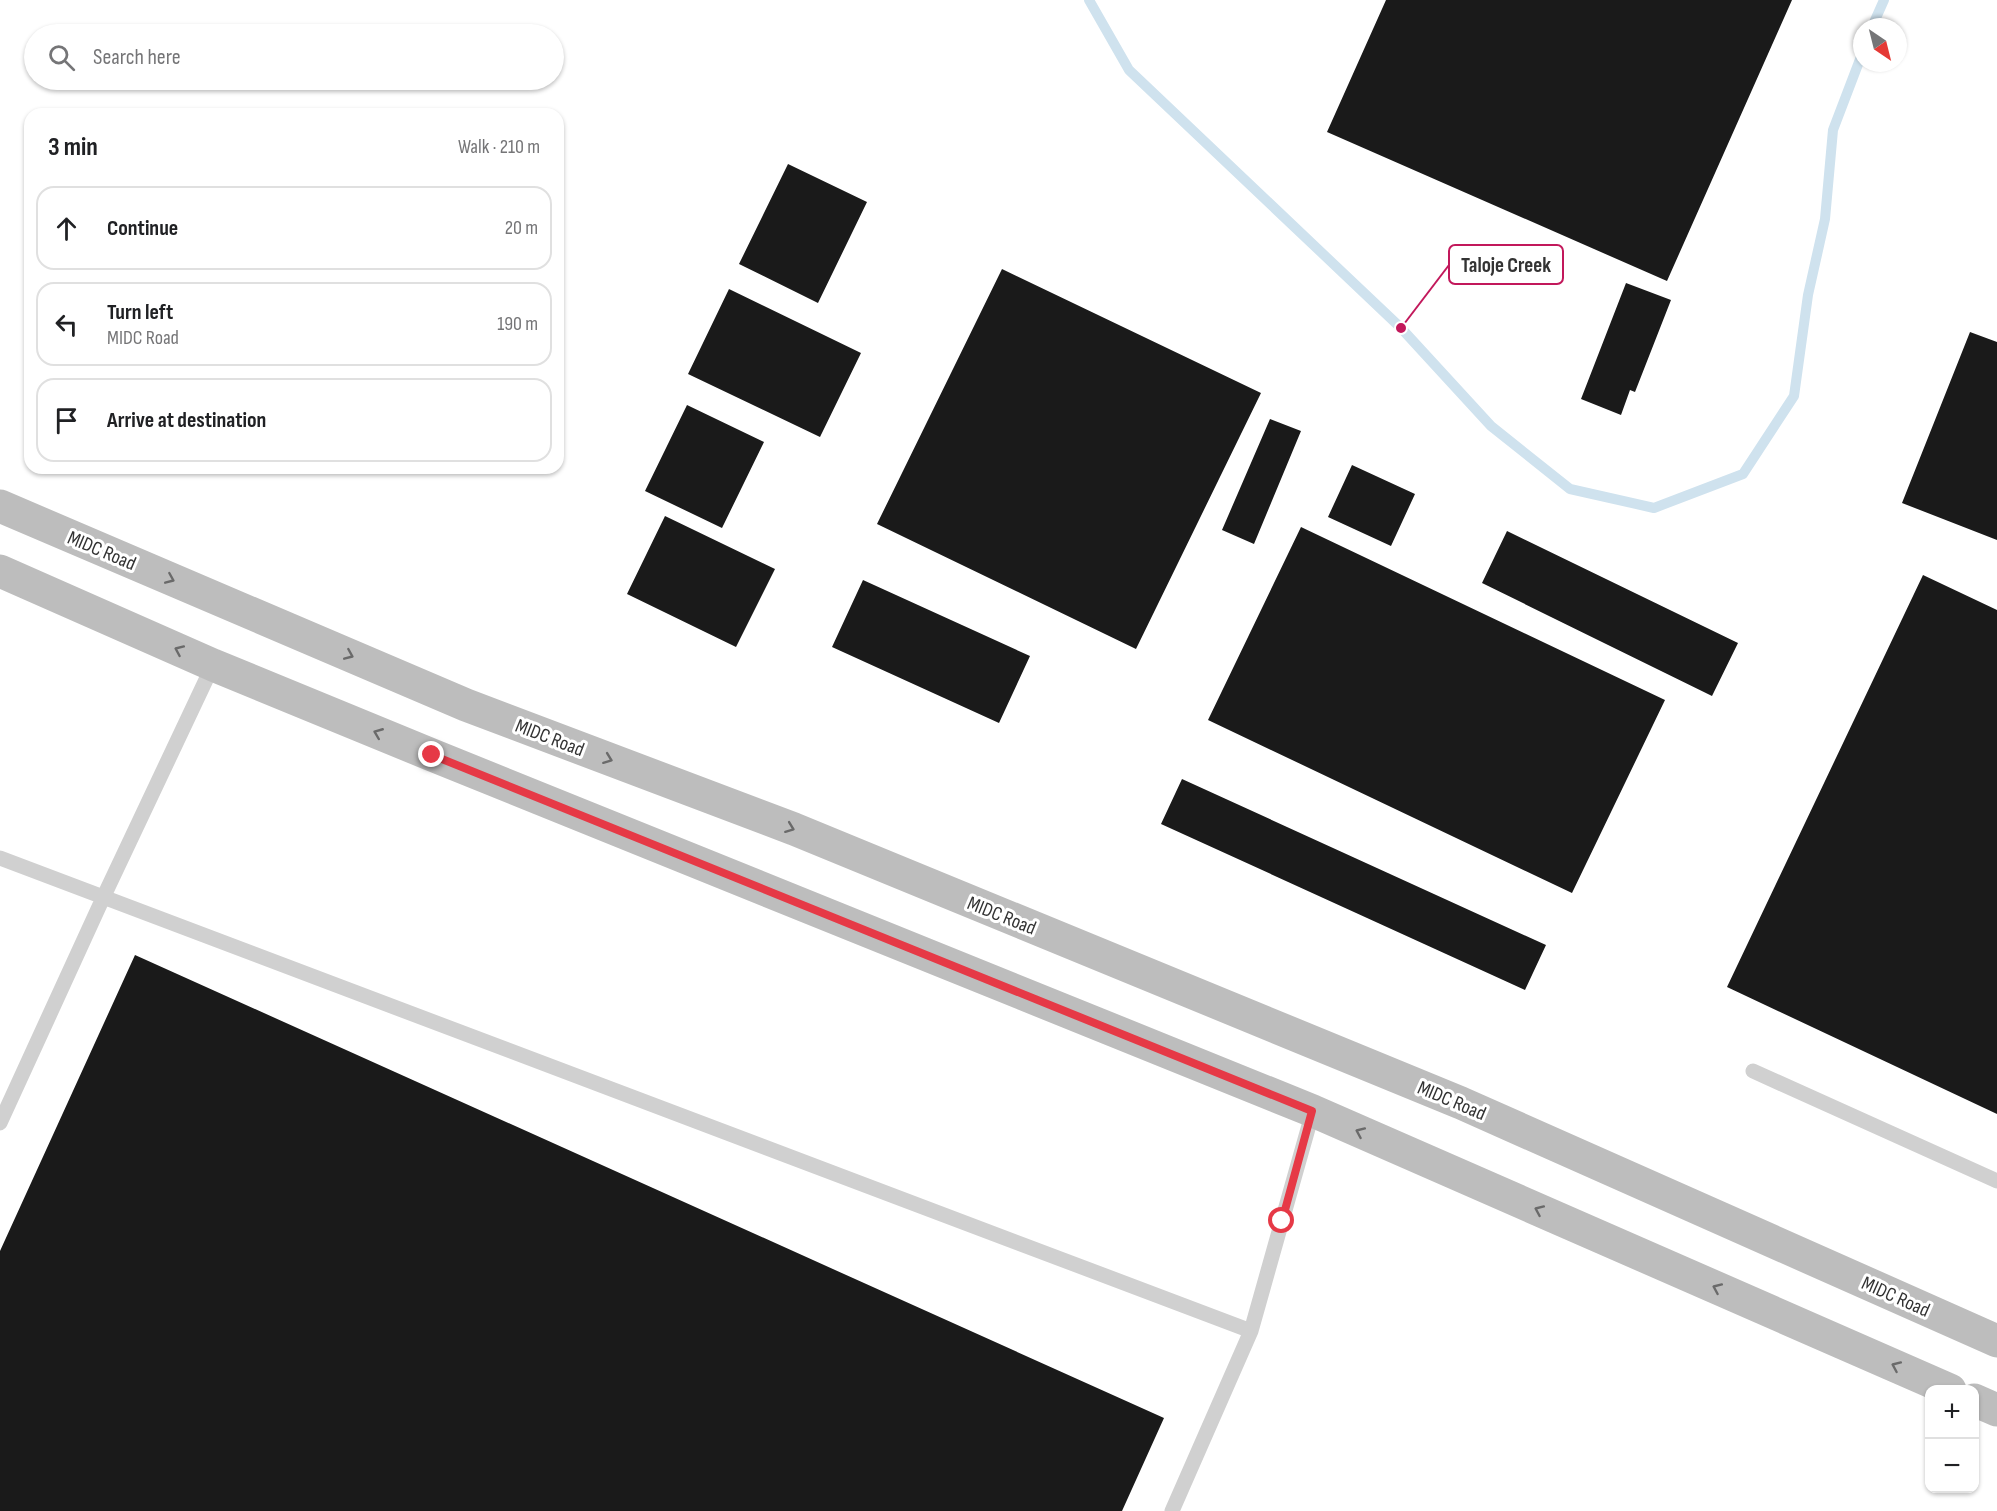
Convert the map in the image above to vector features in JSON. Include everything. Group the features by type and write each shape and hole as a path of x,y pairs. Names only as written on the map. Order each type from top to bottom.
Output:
{"main road":[{"name":"MIDC Road","path":"0,506 466,705 794,829 1461,1103 1997,1341"},
{"path":"0,571 213,665 1312,1111 1941,1385"},
{"path":"1979,1402 1997,1410"}],"lane":[{"path":"0,1123 213,665"},
{"path":"0,858 1251,1331"},
{"path":"1753,1071 1997,1181"},
{"path":"1172,1511 1251,1331 1312,1111"}],"building":[{"path":"1386,0 1792,0 1667,281 1327,132"},
{"path":"788,164 867,202 818,303 739,264"},
{"path":"1002,269 1261,393 1136,649 877,524"},
{"path":"1626,283 1671,300 1635,392 1630,390 1621,415 1581,399"},
{"path":"729,289 861,353 820,437 688,374"},
{"path":"1970,332 1997,342 1997,540 1902,503"},
{"path":"687,405 764,442 722,528 645,491"},
{"path":"1270,419 1301,431 1254,544 1222,530"},
{"path":"1352,465 1415,494 1391,546 1328,517"},
{"path":"665,516 775,569 736,647 627,594"},
{"path":"1301,527 1665,700 1572,893 1208,720"},
{"path":"1507,531 1738,643 1712,696 1482,583"},
{"path":"1923,575 1997,610 1997,1114 1727,987"},
{"path":"863,580 1030,656 999,723 832,647"},
{"path":"1182,779 1546,945 1525,990 1161,824"},
{"path":"135,955 1164,1418 1122,1511 0,1511 0,1251"}],"waterway":[{"path":"1089,0 1129,70 1401,328 1491,426 1570,489 1654,508 1743,474 1794,396 1808,295 1825,219 1833,130 1855,72"},
{"path":"1876,18 1884,0"}],"place":[{"name":"Taloje Creek","path":"1401,328"}],"route":[{"path":"432,755 1312,1111 1282,1221"}]}
